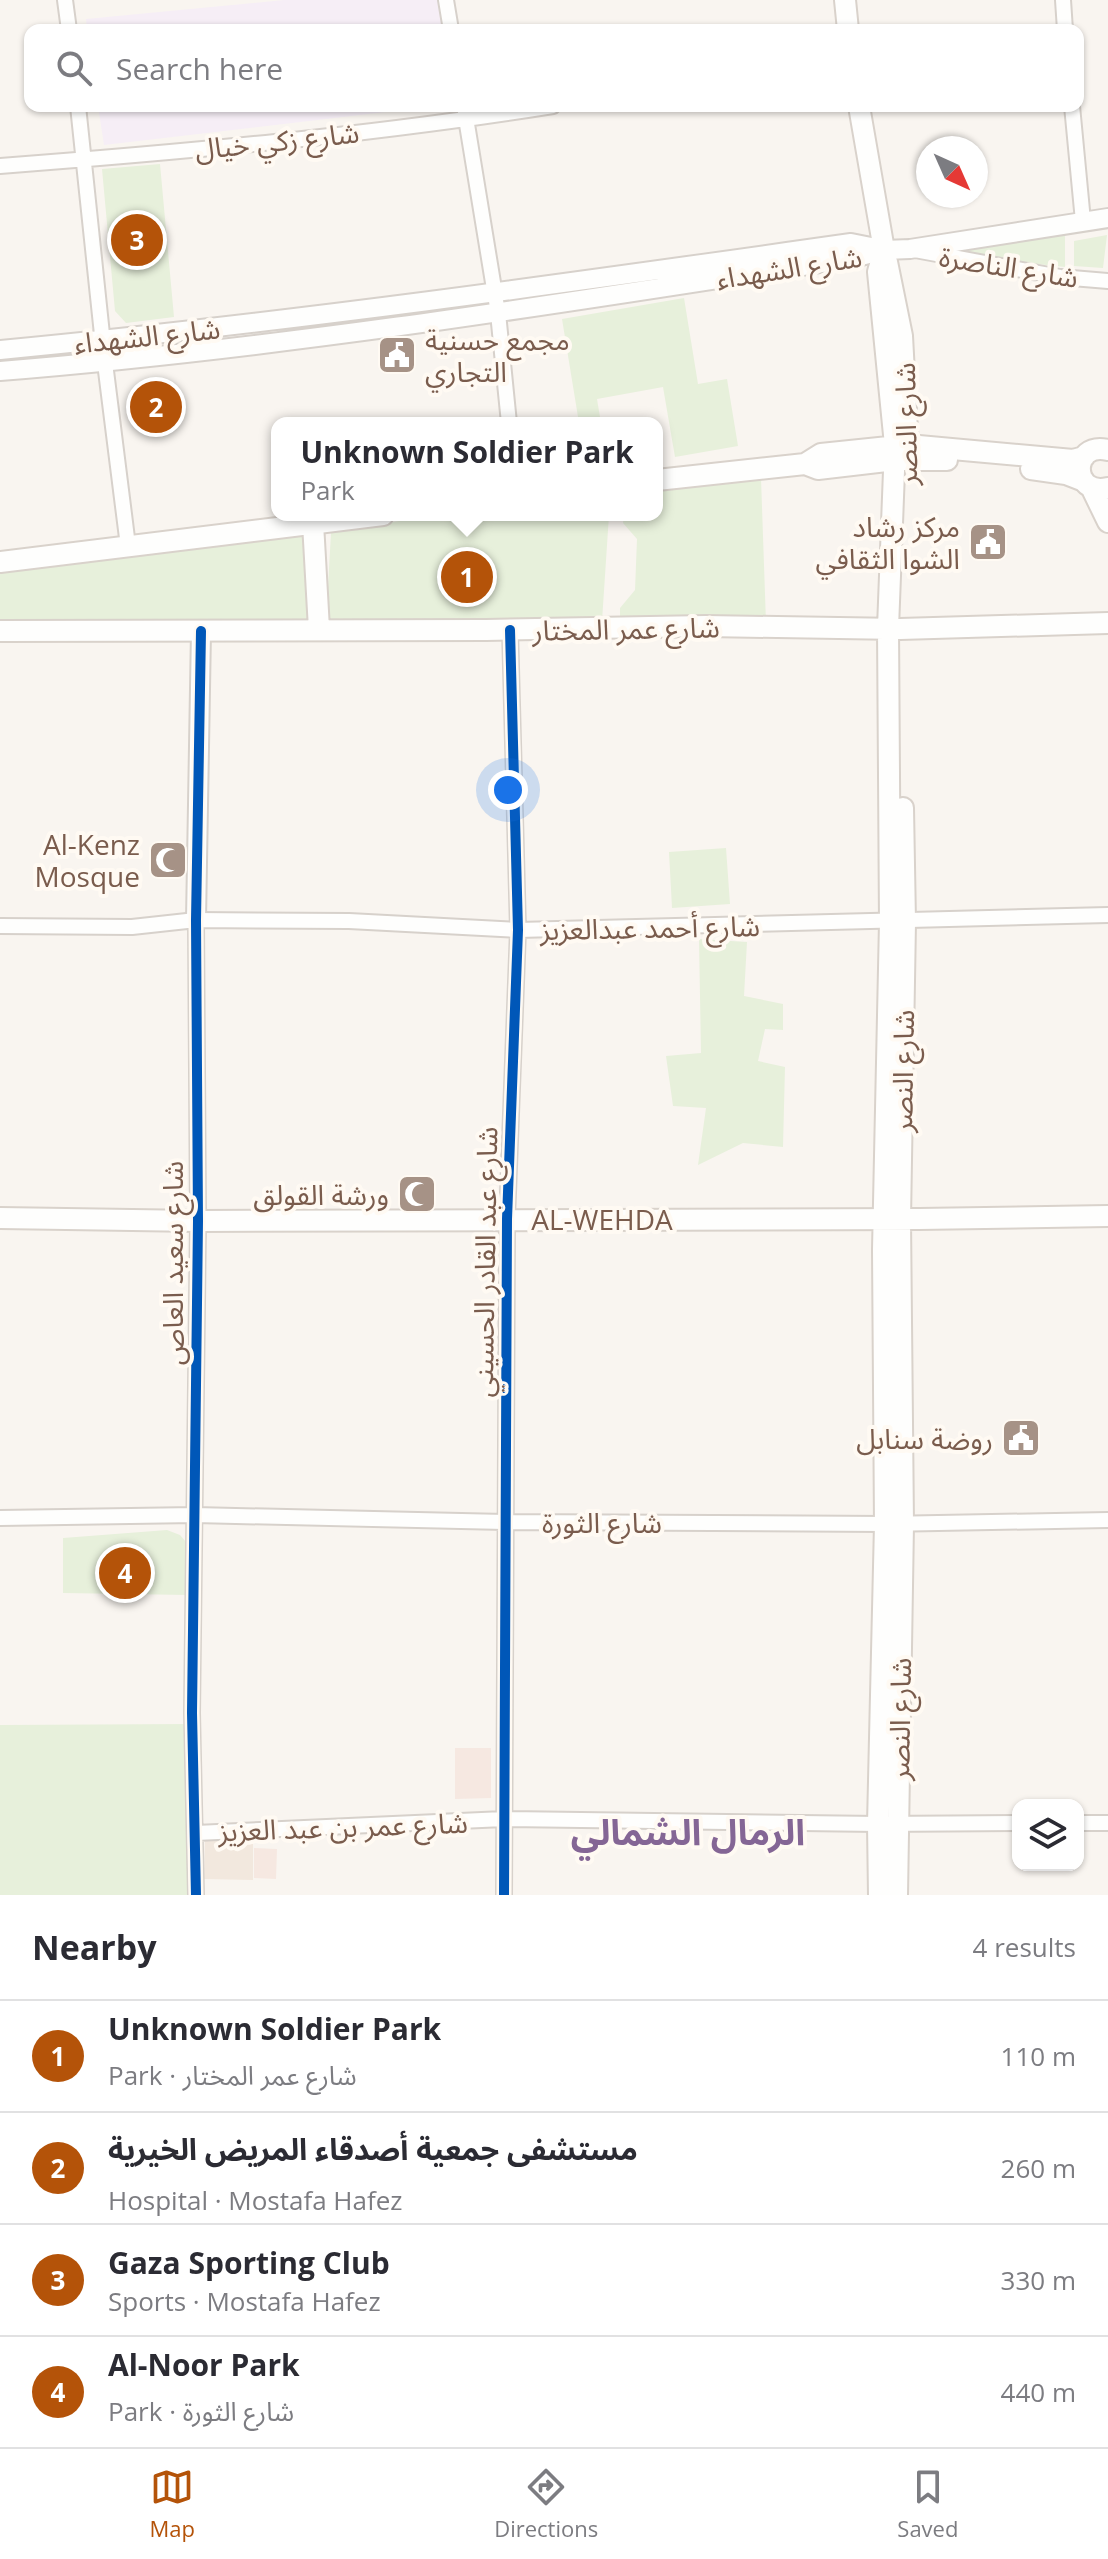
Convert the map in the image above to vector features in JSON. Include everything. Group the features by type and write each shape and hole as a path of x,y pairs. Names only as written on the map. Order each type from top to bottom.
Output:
{"main road":[{"path":"845,0 847,24"},
{"name":"شارع النصر","path":"860,112 884,250 878,272 902,452 894,629 897,922 892,1219 883,1250 894,1524 887,1824 879,1895"},
{"path":"663,479 805,464 821,454 902,452 1073,460 1095,449 1108,450"},
{"path":"902,452 1066,474 1094,486"},
{"path":"1084,457 1080,469 1094,486 1108,522"},
{"path":"0,562 330,521"},
{"path":"313,523 319,629"},
{"name":"شارع عمر المختار","path":"0,631 510,630 706,626 894,629 1108,623"},
{"name":"AL-WEHDA","path":"0,1218 198,1221 1108,1216"},
{"name":"شارع النصر","path":"887,1824 897,1895"}],"street":[{"path":"65,0 68,24"},
{"path":"446,0 450,24"},
{"path":"1063,0 1065,24"},
{"path":"79,112 128,546"},
{"path":"1073,112 1083,221"},
{"path":"466,113 498,313 508,417"},
{"name":"شارع زكي خيال","path":"0,166 85,160 466,113"},
{"path":"884,250 910,249 1108,218"},
{"name":"شارع الشهداء","path":"0,350 103,341 495,293 851,243 884,250"},
{"name":"شارع الناصرة","path":"910,249 1060,277 1108,281"},
{"name":"شارع الشهداء","path":"0,371 105,363 498,313 853,258 884,250"},
{"name":"شارع عبد القادر الحسيني","path":"504,1895 507,1219 518,930 510,630"},
{"name":"شارع سعيد العاص","path":"196,1895 192,1713 198,1221 196,920 201,631"},
{"name":"شارع أحمد عبدالعزيز","path":"0,926 132,927 196,920 349,921 518,930 1108,915"},
{"name":"شارع الثورة","path":"0,1518 195,1515 505,1522 894,1524 1108,1520"},
{"name":"شارع عمر بن عبد العزيز","path":"196,1833 504,1819 1012,1823"},
{"path":"1084,1823 1108,1823"}],"shaded area":[{"path":"284,0 448,0 450,24 86,24 86,19"},
{"path":"99,112 385,112 104,145"},
{"path":"455,1748 491,1748 491,1798 455,1799"},
{"path":"205,1837 253,1838 253,1880 204,1879"},
{"path":"254,1848 277,1849 276,1879 254,1878"}],"green space":[{"path":"160,164 174,317 126,323 115,311 102,169"},
{"path":"1065,229 1065,267 946,254 944,247"},
{"path":"1107,235 1103,268 1074,266 1074,241"},
{"path":"684,298 698,384 727,379 738,446 675,457 663,387 597,399 600,417 578,417 562,319"},
{"path":"761,478 766,623 620,622 620,608 635,590 637,539 623,521 663,521 663,491"},
{"path":"399,521 609,521 602,621 326,622 331,533"},
{"path":"307,530 313,624 0,626 0,571"},
{"path":"726,848 730,904 672,908 669,852"},
{"path":"699,939 747,942 744,996 783,1004 783,1030 765,1029 758,1061 785,1067 783,1147 743,1143 698,1165 706,1108 673,1106 666,1056 701,1053"},
{"path":"167,1530 180,1535 186,1542 188,1595 63,1593 63,1538"},
{"path":"189,1724 190,1895 0,1895 0,1725"}],"cycle path":[{"path":"504,1895 507,1219 518,930 510,630"},
{"path":"196,1895 192,1713 198,1221 196,920 201,631"}],"place":[{"name":"Gaza Sporting Club","path":"137,240"},
{"name":"مجمع حسنية التجاري","path":"397,355"},
{"name":"مستشفى جمعية أصدقاء المريض الخيرية","path":"156,407"},
{"name":"مركز رشاد الشوا الثقافي","path":"988,542"},
{"name":"Unknown Soldier Park","path":"467,577"},
{"name":"Al-Kenz Mosque","path":"168,860"},
{"name":"ورشة القولق","path":"417,1194"},
{"name":"روضة سنابل","path":"1021,1438"},
{"name":"Al-Noor Park","path":"125,1573"}],"district":[{"name":"الرمال الشمالي","path":"688,1831"}]}
